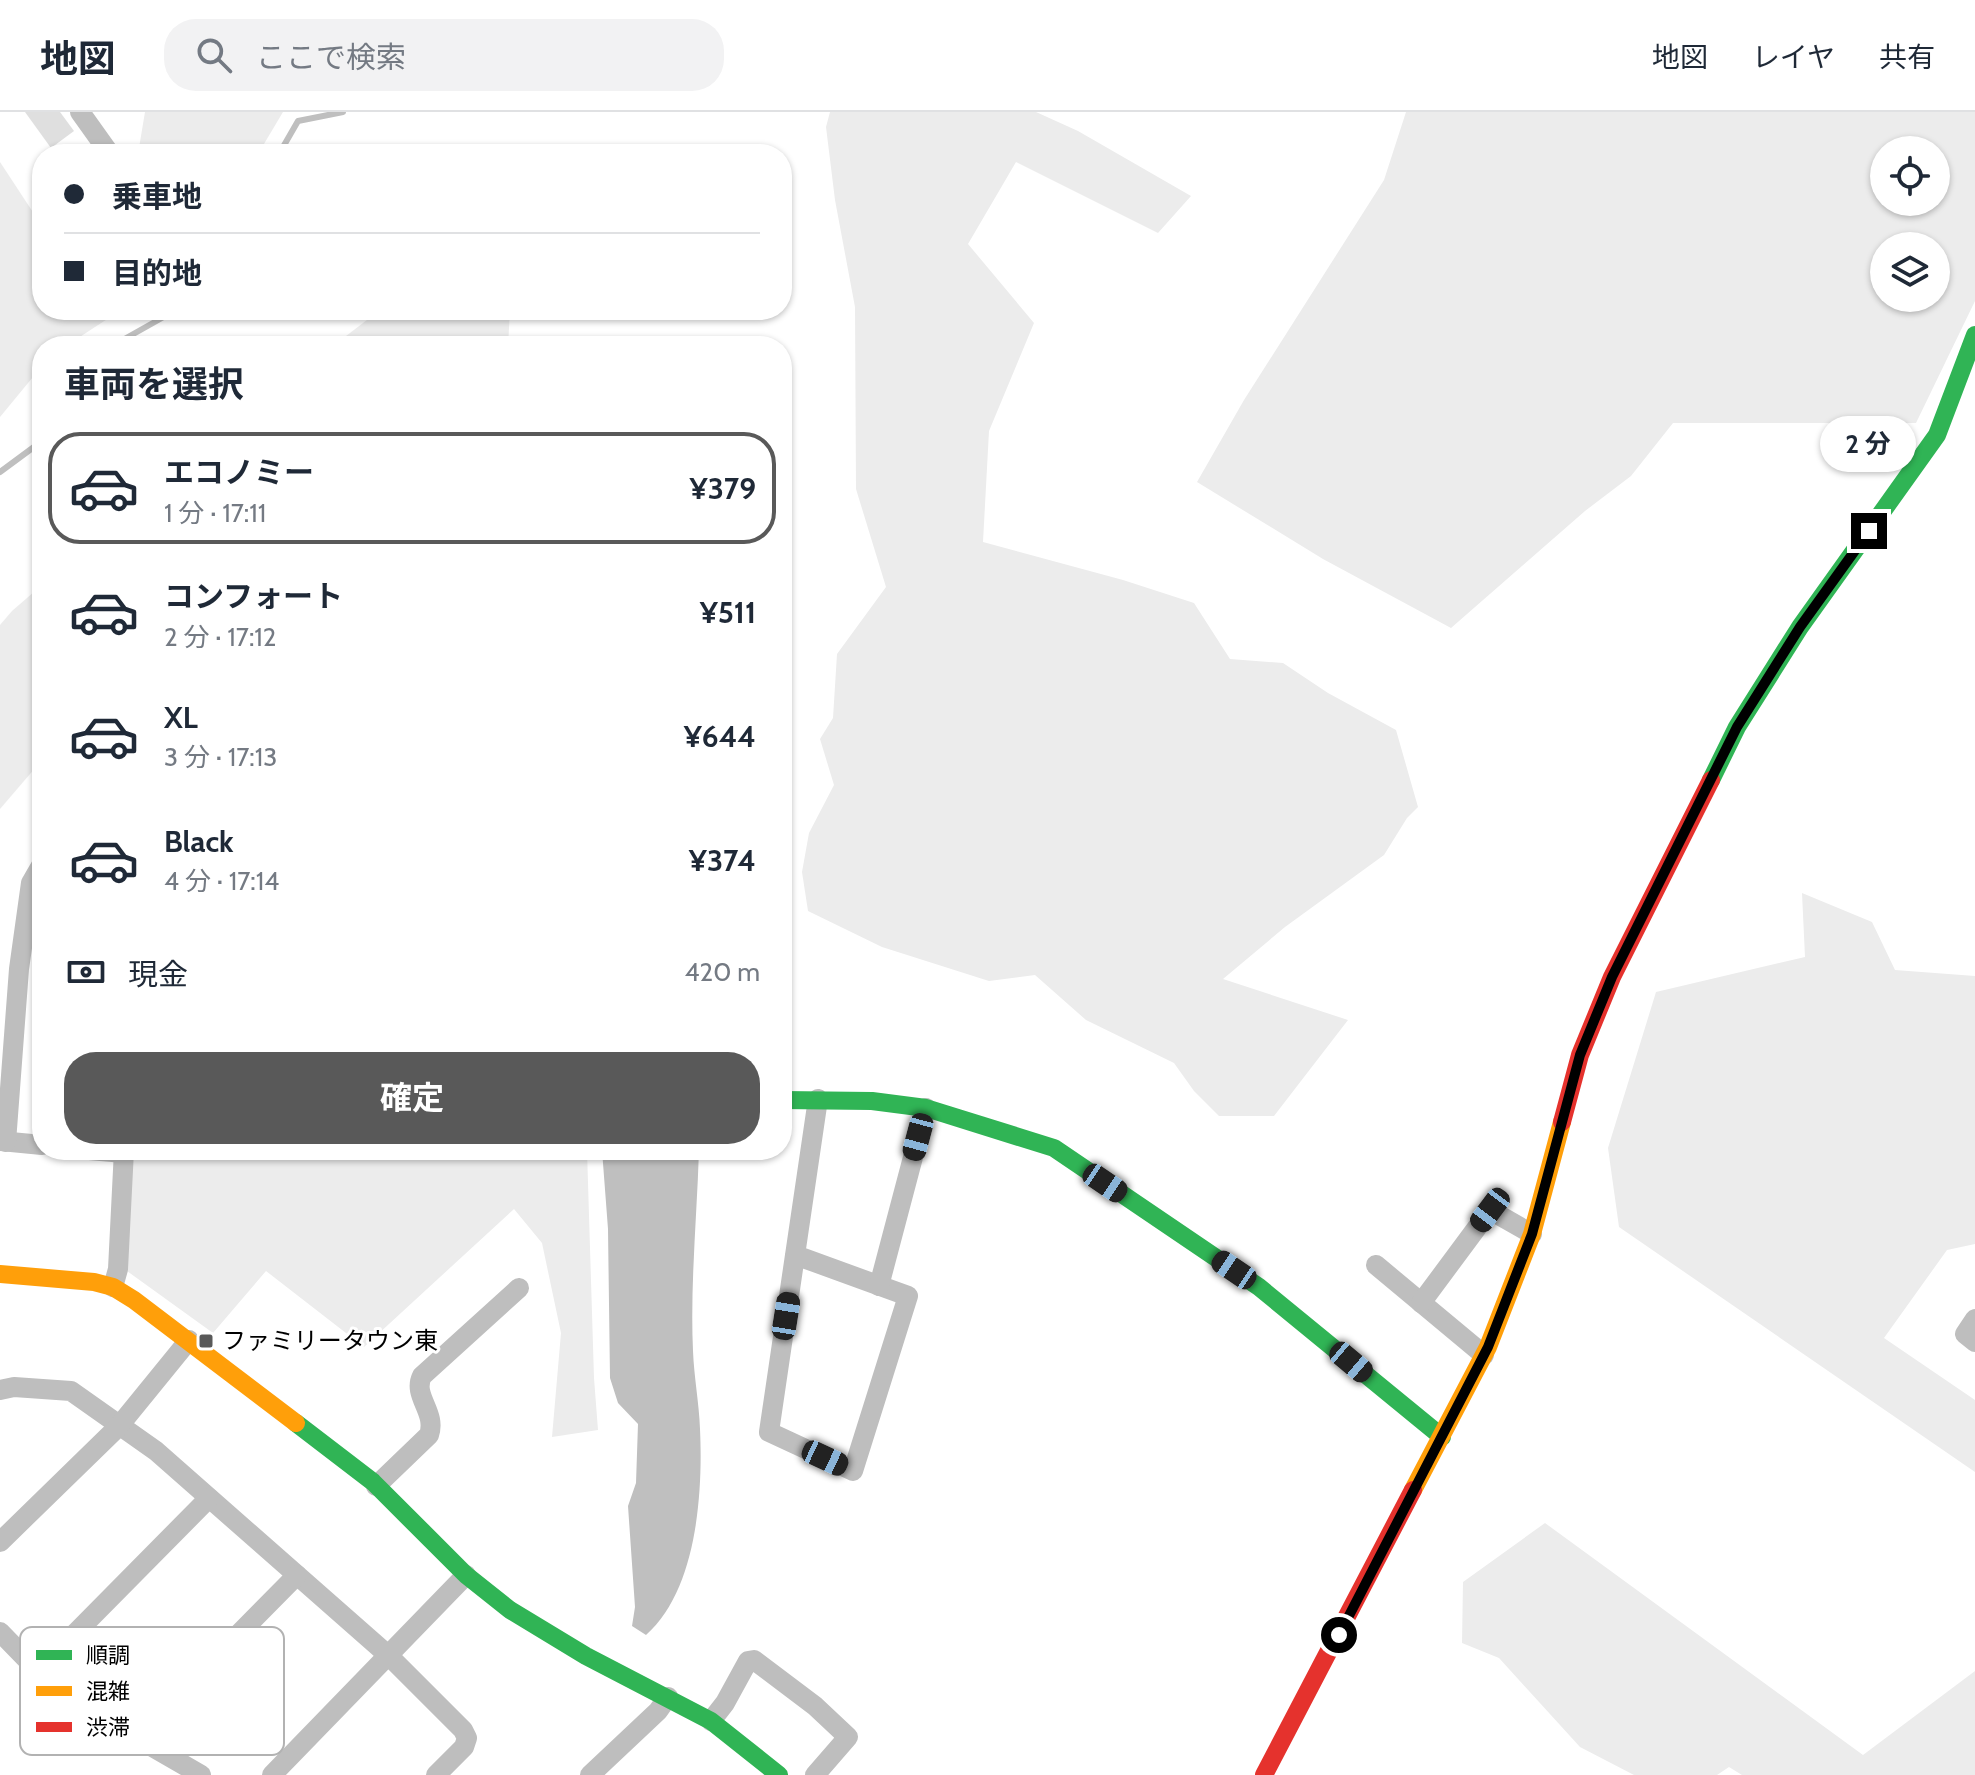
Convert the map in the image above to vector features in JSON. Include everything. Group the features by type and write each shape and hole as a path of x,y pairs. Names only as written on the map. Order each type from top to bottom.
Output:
{"street":[{"path":"80,112 103,144"},
{"path":"1264,1775 1484,1355 1532,1234 1580,1055 1612,977 1737,727 1800,627 1937,435 1975,335"},
{"path":"32,881 10,968 3,1142 32,1144"},
{"path":"795,1255 908,1296 853,1471 769,1432 795,1255 818,1099"},
{"path":"792,1100 872,1101 926,1108 1054,1148 1259,1287 1442,1437"},
{"path":"879,1286 926,1108"},
{"path":"113,1287 118,1269 124,1160"},
{"path":"1421,1303 1490,1210 1532,1234"},
{"path":"1376,1265 1484,1355"},
{"path":"0,1274 94,1282 113,1287 189,1340 376,1486 466,1575 510,1610 544,1632 711,1721 779,1775"},
{"path":"376,1486 429,1435 433,1426 419,1391 422,1376 519,1288"},
{"path":"1975,1319 1965,1334 1975,1342"},
{"path":"0,1542 119,1426 189,1340"},
{"path":"0,1390 14,1387 71,1391 156,1451 389,1656 463,1730 467,1738 464,1747 436,1775"},
{"path":"81,1627 209,1498"},
{"path":"246,1627 297,1575"},
{"path":"272,1775 466,1575"},
{"path":"0,1632 20,1653"},
{"path":"711,1721 725,1703 748,1661 754,1660 815,1706 848,1737 815,1775"},
{"path":"590,1775 658,1711 668,1697"},
{"path":"167,1755 201,1775"}],"shaded area":[{"path":"145,112 283,112 264,144 140,144"},
{"path":"830,112 1036,112 1078,131 1191,196 1158,233 1016,162 968,244 1034,323 989,431 983,542 1194,603 1230,659 1283,663 1328,693 1396,730 1418,807 1407,818 1384,855 1285,927 1223,979 1348,1020 1274,1116 1219,1116 1194,1091 1174,1063 1086,1020 1035,975 989,981 882,947 808,911 802,872 809,833 834,785 820,739 833,718 837,654 886,587 856,489 855,307 835,200 826,127"},
{"path":"1406,112 1975,112 1975,301 1916,423 1673,423 1631,476 1585,511 1451,628 1323,559 1197,482 1244,400 1384,180"},
{"path":"0,162 32,211 32,320 106,320 81,336 32,336 32,378 0,417"},
{"path":"367,320 509,320 509,336 346,336"},
{"path":"32,594 32,772 0,809 0,625"},
{"path":"1802,893 1872,922 1895,970 1975,976 1975,1244 1947,1250 1884,1338 1975,1400 1975,1472 1619,1227 1608,1148 1656,992 1805,957"},
{"path":"132,1160 587,1160 598,1430 552,1437 561,1333 542,1243 514,1209 364,1347 266,1271 213,1333 127,1271"},
{"path":"603,1160 699,1160 692,1301 701,1454 698,1510 686,1567 676,1593 663,1616 646,1635 632,1626 635,1607 628,1506 636,1483 638,1424 618,1403 610,1378 608,1229"},
{"path":"1545,1523 1863,1755 1975,1671 1975,1775 1742,1775 1729,1767 1717,1775 1634,1775 1580,1747 1499,1658 1462,1643 1463,1582"}],"building":[{"path":"25,112 60,112 74,131 56,144 48,144"}],"waterway":[{"path":"285,144 298,121 343,112"},
{"path":"130,336 158,320"},
{"path":"0,472 32,448"}],"traffic: fast":[{"path":"1711,780 1737,727 1800,627 1937,435 1975,335"},
{"path":"792,1100 872,1101 926,1108 1054,1148 1259,1287 1442,1437"},
{"path":"296,1423 373,1482 466,1575 510,1610 586,1656 711,1721 779,1775"}],"traffic: slow":[{"path":"1413,1490 1488,1347 1532,1234 1562,1122"},
{"path":"0,1274 94,1282 113,1287 296,1423"}],"traffic: jam":[{"path":"1562,1122 1580,1055 1612,977 1711,780"},
{"path":"1264,1775 1413,1490"}],"place":[{"name":"ファミリータウン東","path":"206,1341"}],"route":[{"path":"1339,1635 1488,1347 1532,1234 1580,1055 1612,977 1737,727 1800,627 1869,531"}]}
